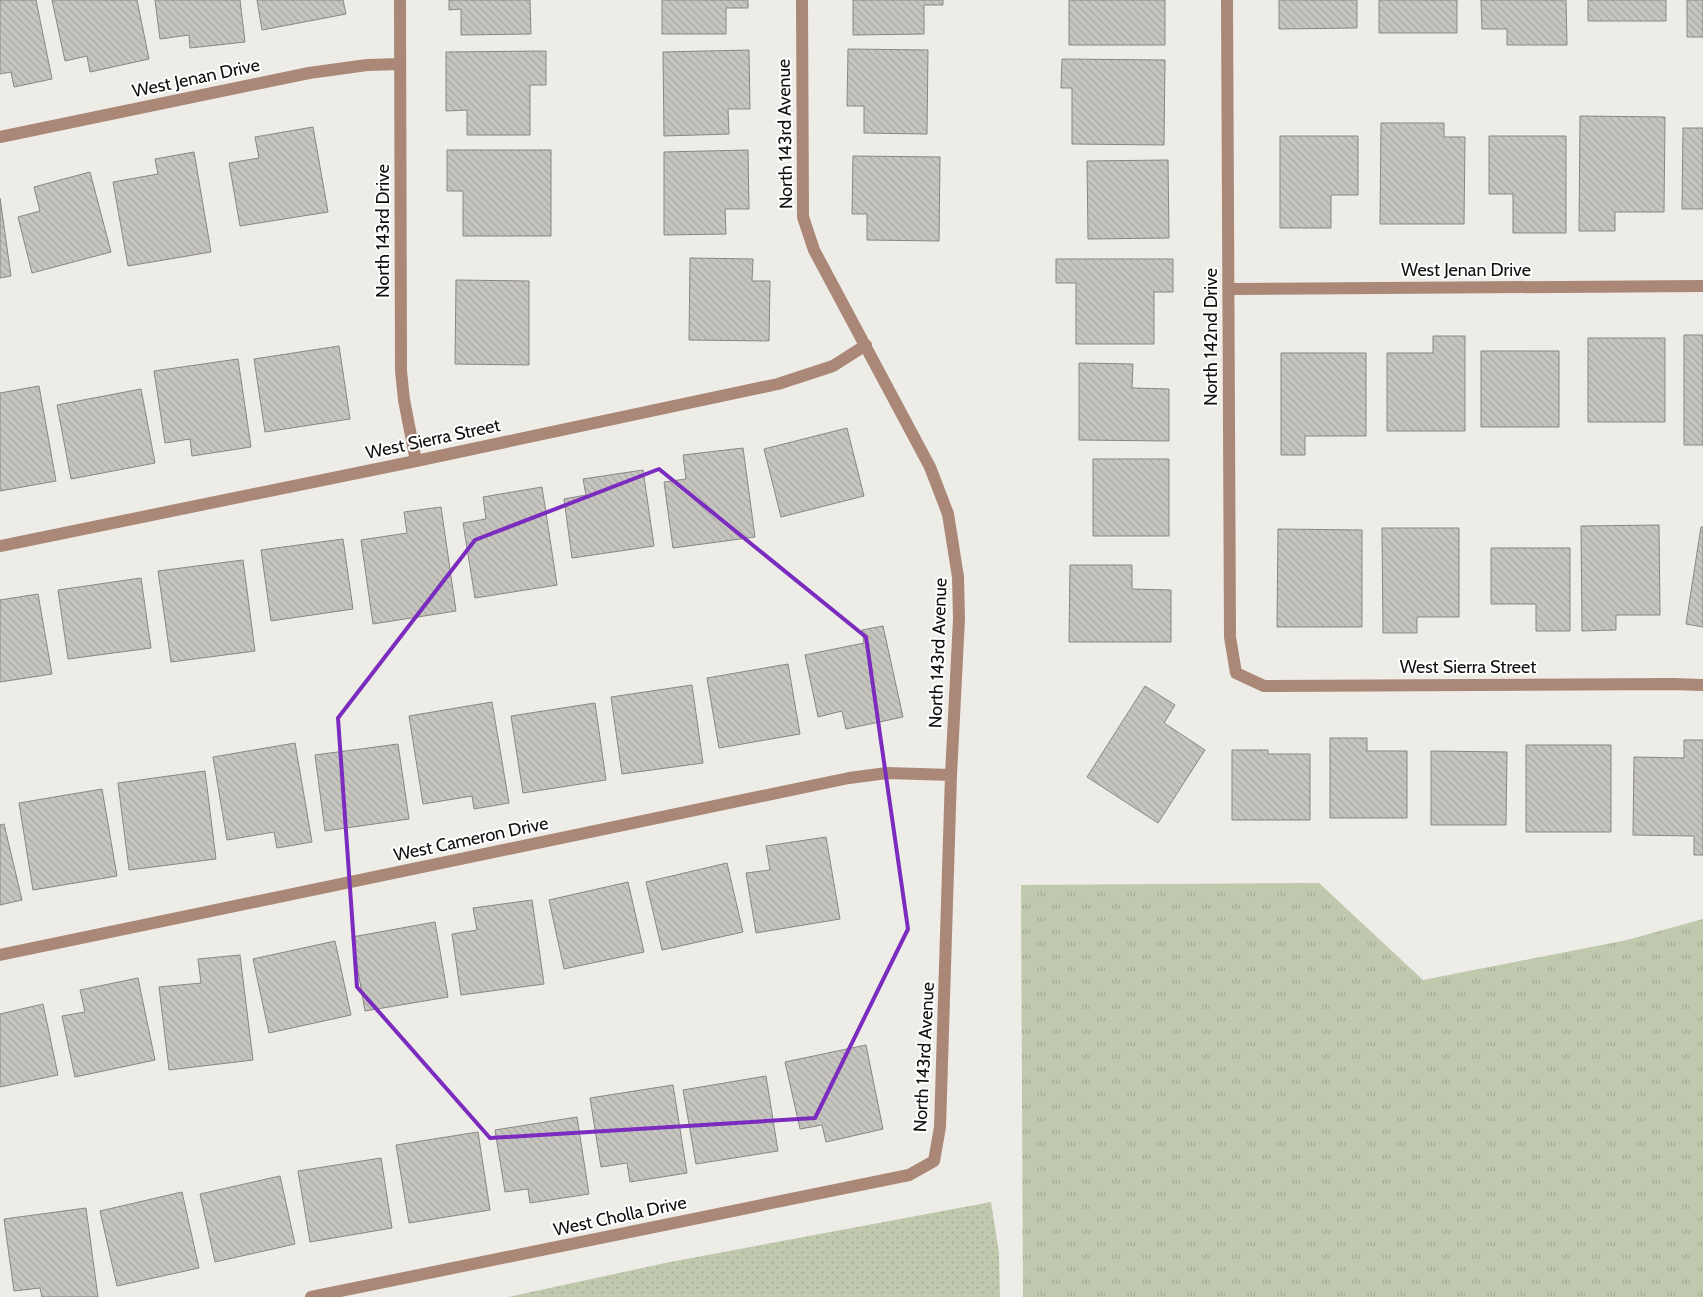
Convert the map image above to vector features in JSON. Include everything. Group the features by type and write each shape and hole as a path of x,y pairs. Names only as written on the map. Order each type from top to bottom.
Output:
{"street":[{"name":"North 143rd Drive","path":"400,0 401,371 404,400 416,461"},
{"name":"North 143rd Avenue","path":"802,0 803,217 814,250 930,467 948,514 958,577 959,619 951,775 940,1127 934,1162"},
{"name":"North 142nd Drive","path":"1227,0 1230,637 1236,672"},
{"name":"West Jenan Drive","path":"0,137 309,73 367,65 400,64"},
{"name":"West Jenan Drive","path":"1229,289 1703,286"},
{"name":"West Sierra Street","path":"0,546 416,461 778,384 833,366 866,346"},
{"name":"West Sierra Street","path":"1236,672 1264,686 1703,685"},
{"name":"West Cameron Drive","path":"0,955 849,778 887,773 951,775"},
{"name":"West Cholla Drive","path":"312,1297 909,1174 934,1162"}],"highlighted area":[{"path":"659,469 866,637 908,929 815,1118 490,1138 357,987 338,718 475,540"}],"green space":[{"path":"1319,883 1423,980 1627,940 1703,919 1703,1297 1023,1297 1021,885"},
{"path":"991,1202 999,1253 1000,1297 508,1297 670,1262"}],"building":[{"path":"0,0 36,0 52,79 14,87 11,72 0,74"},
{"path":"52,0 137,0 149,59 90,72 87,56 65,61"},
{"path":"155,0 240,0 245,42 190,48 189,35 160,39"},
{"path":"257,0 343,0 346,14 262,30"},
{"path":"449,0 530,0 531,34 461,35 461,9 449,10"},
{"path":"662,0 748,0 748,8 726,8 726,34 662,34"},
{"path":"853,0 943,0 943,5 924,5 924,34 853,35"},
{"path":"1069,0 1165,0 1165,45 1069,45"},
{"path":"1279,0 1357,0 1357,28 1279,29"},
{"path":"1379,0 1457,0 1457,33 1379,33"},
{"path":"1481,0 1566,0 1567,45 1507,45 1507,29 1482,29"},
{"path":"1588,0 1666,0 1666,21 1588,21"},
{"path":"1687,0 1703,0 1703,37 1687,37"},
{"path":"848,49 928,50 927,134 864,133 864,106 847,106"},
{"path":"749,50 750,109 728,109 729,134 664,136 663,52"},
{"path":"546,51 546,85 530,85 530,135 467,135 467,110 446,111 446,52"},
{"path":"1062,59 1165,60 1164,145 1072,144 1072,88 1061,88"},
{"path":"1580,116 1665,117 1664,212 1615,212 1615,231 1579,231"},
{"path":"1381,123 1444,123 1444,137 1465,137 1464,224 1380,224"},
{"path":"313,127 328,212 240,226 229,163 259,158 255,137"},
{"path":"1683,128 1703,128 1703,209 1682,209"},
{"path":"1280,136 1358,136 1358,195 1331,195 1331,228 1280,228"},
{"path":"1489,136 1566,136 1566,233 1513,233 1513,194 1489,194"},
{"path":"447,150 551,150 551,236 463,236 463,191 447,191"},
{"path":"748,150 749,209 725,209 726,234 664,235 664,152"},
{"path":"194,152 211,252 128,266 113,182 158,174 155,159"},
{"path":"853,156 940,157 939,241 867,240 867,214 852,214"},
{"path":"1168,160 1169,238 1088,239 1087,161"},
{"path":"90,172 111,252 32,273 18,217 40,211 34,187"},
{"path":"0,198 11,276 0,278"},
{"path":"690,258 753,259 752,281 770,281 769,341 689,340"},
{"path":"1056,259 1173,259 1173,292 1154,292 1154,344 1076,344 1076,283 1056,283"},
{"path":"456,280 529,281 529,365 455,364"},
{"path":"1684,335 1703,335 1703,445 1684,445"},
{"path":"1433,336 1465,336 1465,431 1387,431 1387,353 1433,353"},
{"path":"1588,338 1665,338 1665,422 1588,422"},
{"path":"339,346 350,419 265,432 254,359"},
{"path":"1481,351 1559,351 1559,427 1481,427"},
{"path":"1281,353 1366,353 1366,436 1305,436 1305,455 1281,455"},
{"path":"238,359 251,447 192,456 190,439 165,443 154,371"},
{"path":"1079,363 1133,364 1132,388 1169,389 1169,441 1079,440"},
{"path":"39,386 56,481 0,491 0,393"},
{"path":"141,389 155,463 71,479 57,405"},
{"path":"847,428 864,496 781,517 764,449"},
{"path":"743,448 755,537 673,548 664,482 686,479 683,455"},
{"path":"1093,459 1169,459 1169,536 1093,536"},
{"path":"643,470 654,546 572,558 564,499 586,495 583,479"},
{"path":"542,487 557,585 475,598 463,523 486,519 483,497"},
{"path":"441,507 456,611 373,624 361,540 407,533 404,512"},
{"path":"1659,525 1660,615 1616,615 1616,630 1582,631 1581,526"},
{"path":"1701,527 1703,527 1703,627 1686,624"},
{"path":"1382,528 1459,528 1459,617 1417,617 1417,633 1383,633"},
{"path":"1278,529 1362,530 1362,627 1277,627"},
{"path":"343,539 353,609 271,621 261,550"},
{"path":"1491,548 1570,548 1570,631 1536,631 1536,604 1491,604"},
{"path":"243,560 255,651 171,662 158,571"},
{"path":"1070,565 1132,565 1132,589 1171,590 1171,642 1069,642"},
{"path":"141,578 151,648 68,659 58,590"},
{"path":"38,594 52,674 0,682 0,600"},
{"path":"883,626 903,717 846,729 842,711 818,717 805,655 864,643 862,630"},
{"path":"788,664 800,734 719,748 707,678"},
{"path":"692,685 703,763 622,774 611,697"},
{"path":"1145,686 1175,705 1164,723 1205,750 1158,823 1087,777"},
{"path":"492,702 509,803 474,809 472,796 423,804 409,716"},
{"path":"595,703 606,780 523,793 511,716"},
{"path":"1330,738 1367,738 1367,751 1407,751 1407,818 1330,818"},
{"path":"1684,740 1703,740 1703,855 1694,855 1694,836 1633,835 1634,757 1684,758"},
{"path":"295,743 312,842 277,848 274,832 227,840 213,757"},
{"path":"398,744 409,819 325,831 315,755"},
{"path":"1526,745 1611,745 1611,832 1526,832"},
{"path":"1232,750 1268,750 1268,754 1310,754 1310,820 1232,820"},
{"path":"1431,751 1507,752 1506,825 1431,825"},
{"path":"205,771 216,859 129,870 118,783"},
{"path":"102,789 117,876 33,890 19,803"},
{"path":"4,824 22,900 0,905 0,825"},
{"path":"826,837 840,919 756,933 746,873 770,870 766,846"},
{"path":"727,863 743,932 662,950 646,882"},
{"path":"628,882 644,952 564,969 549,900"},
{"path":"532,900 544,984 461,995 452,934 477,930 473,908"},
{"path":"435,922 448,997 365,1011 352,937"},
{"path":"335,941 351,1015 269,1033 253,959"},
{"path":"240,955 253,1060 169,1070 159,987 201,983 198,959"},
{"path":"138,978 155,1060 75,1077 62,1016 85,1012 80,990"},
{"path":"43,1004 58,1075 0,1087 0,1014"},
{"path":"866,1045 883,1129 826,1142 822,1125 800,1129 785,1062"},
{"path":"766,1076 778,1151 696,1164 683,1090"},
{"path":"673,1085 687,1173 630,1182 627,1163 601,1167 590,1098"},
{"path":"577,1117 589,1194 530,1203 528,1189 505,1192 495,1130"},
{"path":"478,1132 490,1210 409,1223 396,1145"},
{"path":"381,1158 392,1228 310,1242 298,1171"},
{"path":"280,1176 295,1244 215,1262 200,1194"},
{"path":"182,1192 199,1268 117,1286 100,1211"},
{"path":"86,1208 98,1297 42,1297 40,1288 14,1291 4,1219"}]}
